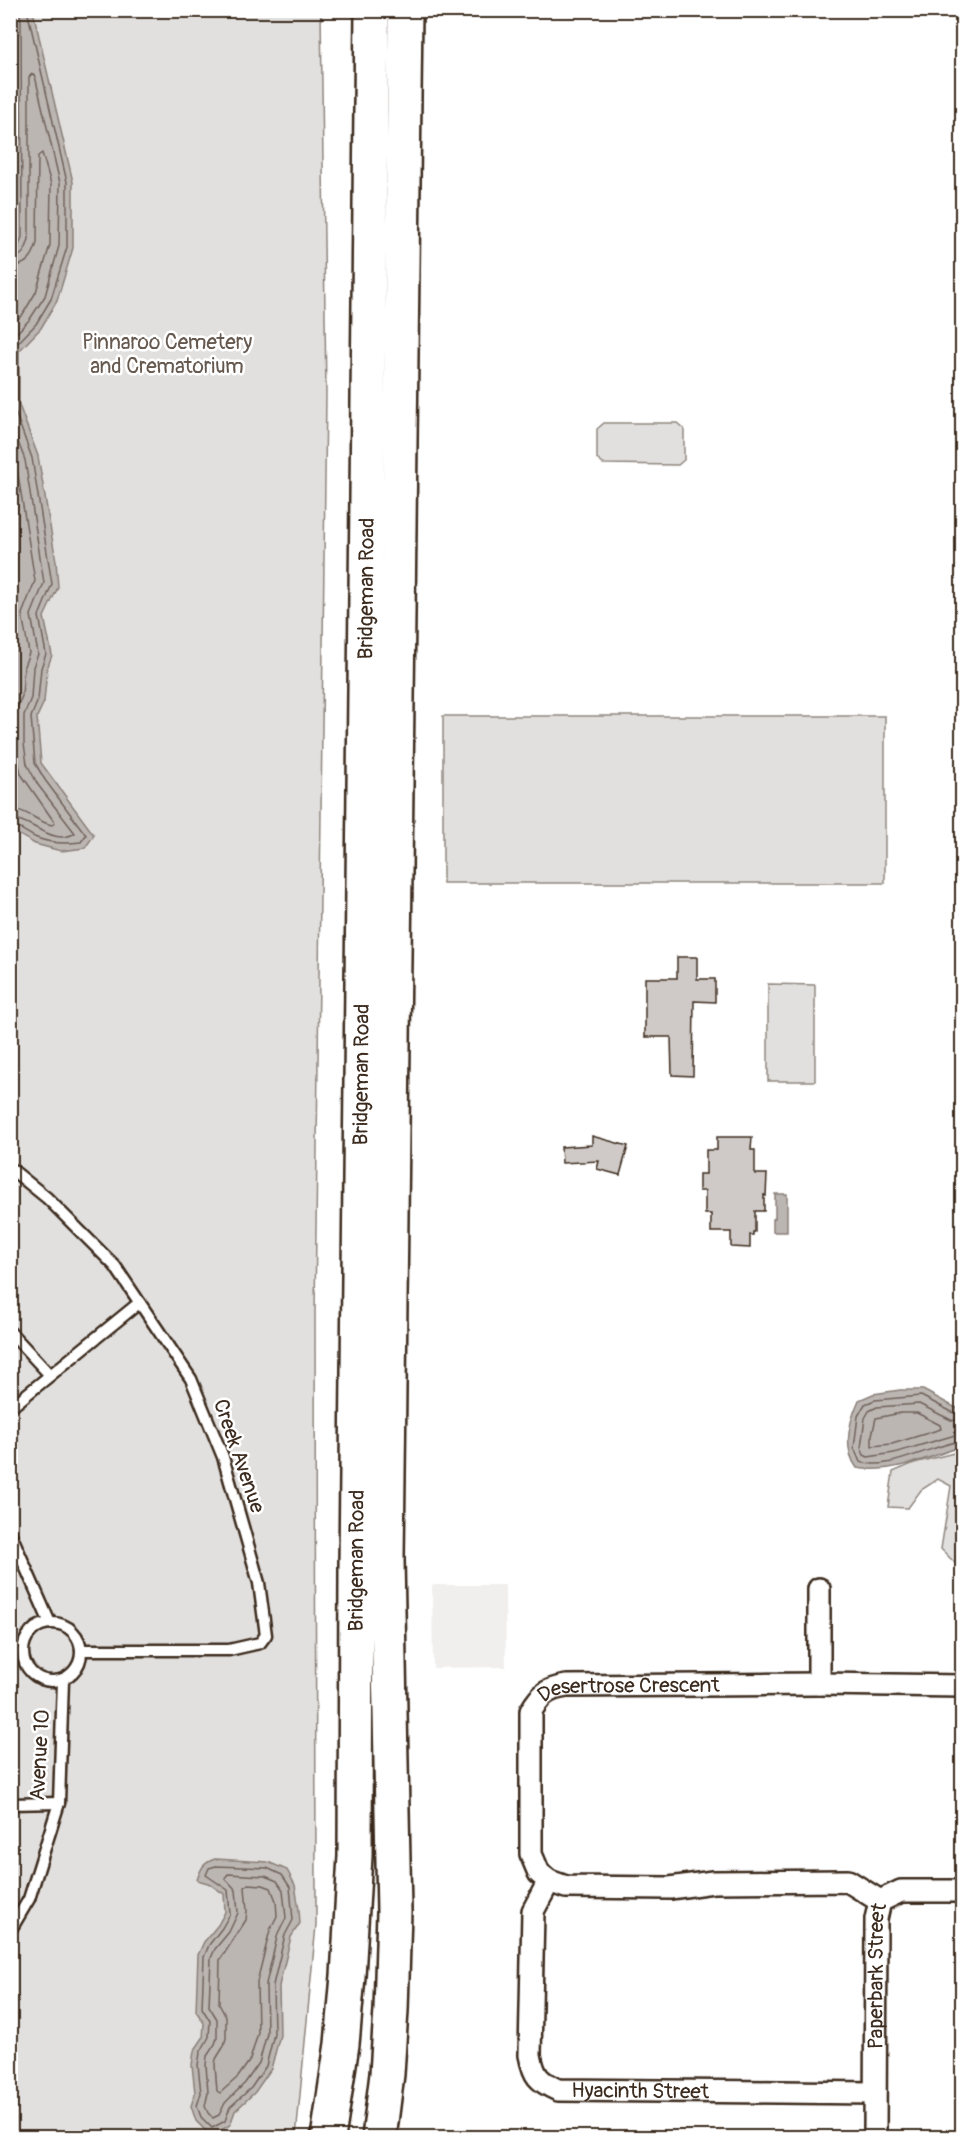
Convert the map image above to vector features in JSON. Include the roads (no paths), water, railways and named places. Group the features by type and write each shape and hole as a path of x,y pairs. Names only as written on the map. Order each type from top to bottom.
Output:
{"main road":[{"name":"Bridgeman Road","path":"372,10 388,58 387,1650 394,1854 392,2010 385,2131"},
{"name":"Bridgeman Road","path":"328,2138 342,2044 355,1856 356,1568 388,58 405,10"},
{"path":"355,1856 394,1854"}],"street":[{"path":"819,1589 819,1684"},
{"name":"Desertrose Crescent","path":"549,1881 539,1873 531,1854 531,1711 543,1694 552,1688 819,1684 963,1686"},
{"path":"549,1881 566,1887 670,1888 713,1882 848,1881 880,1901"},
{"name":"Hyacinth Street","path":"549,1881 533,1911 530,2055 533,2072 543,2083 558,2090 875,2093"},
{"name":"Paperbark Street","path":"875,2138 876,1919 880,1901 901,1891 963,1891"}],"lane":[{"name":"Creek Avenue","path":"10,1168 47,1198 115,1266 191,1378 223,1457 259,1582 266,1635 260,1643 229,1650 81,1650"},
{"path":"10,1408 140,1303"},
{"path":"10,1332 50,1375"},
{"path":"10,1532 50,1623"},
{"path":"50,1623 73,1631 79,1640 81,1650 78,1666 63,1680 44,1681 35,1677 27,1670 16,1650 31,1631 50,1623"},
{"name":"Avenue 10","path":"10,1931 29,1899 59,1803 63,1680"},
{"path":"10,1804 59,1803"}],"water":[{"path":"13,11 33,11 73,182 73,248 57,301 41,328 19,351 19,405 38,456 56,561 58,587 44,617 52,655 47,669 44,702 37,717 41,763 94,835 85,848 61,851 35,844 11,830 10,251 16,237 15,19"},
{"path":"775,1194 787,1194 787,1232 773,1232"},
{"path":"900,1390 923,1390 956,1408 962,1407 962,1446 897,1467 857,1468 852,1460 848,1443 852,1417 859,1400 873,1394"},
{"path":"215,1859 268,1862 287,1870 295,1885 300,1923 291,1937 279,1986 280,2035 271,2069 255,2092 235,2111 230,2125 211,2136 196,2121 191,2106 195,2093 192,2065 194,2051 203,2038 204,2023 196,2011 198,1955 204,1942 225,1912 224,1894 208,1883 197,1880 203,1866"}],"park label":[{"name":"Pinnaroo Cemetery and Crematorium","path":"167,354"}]}
